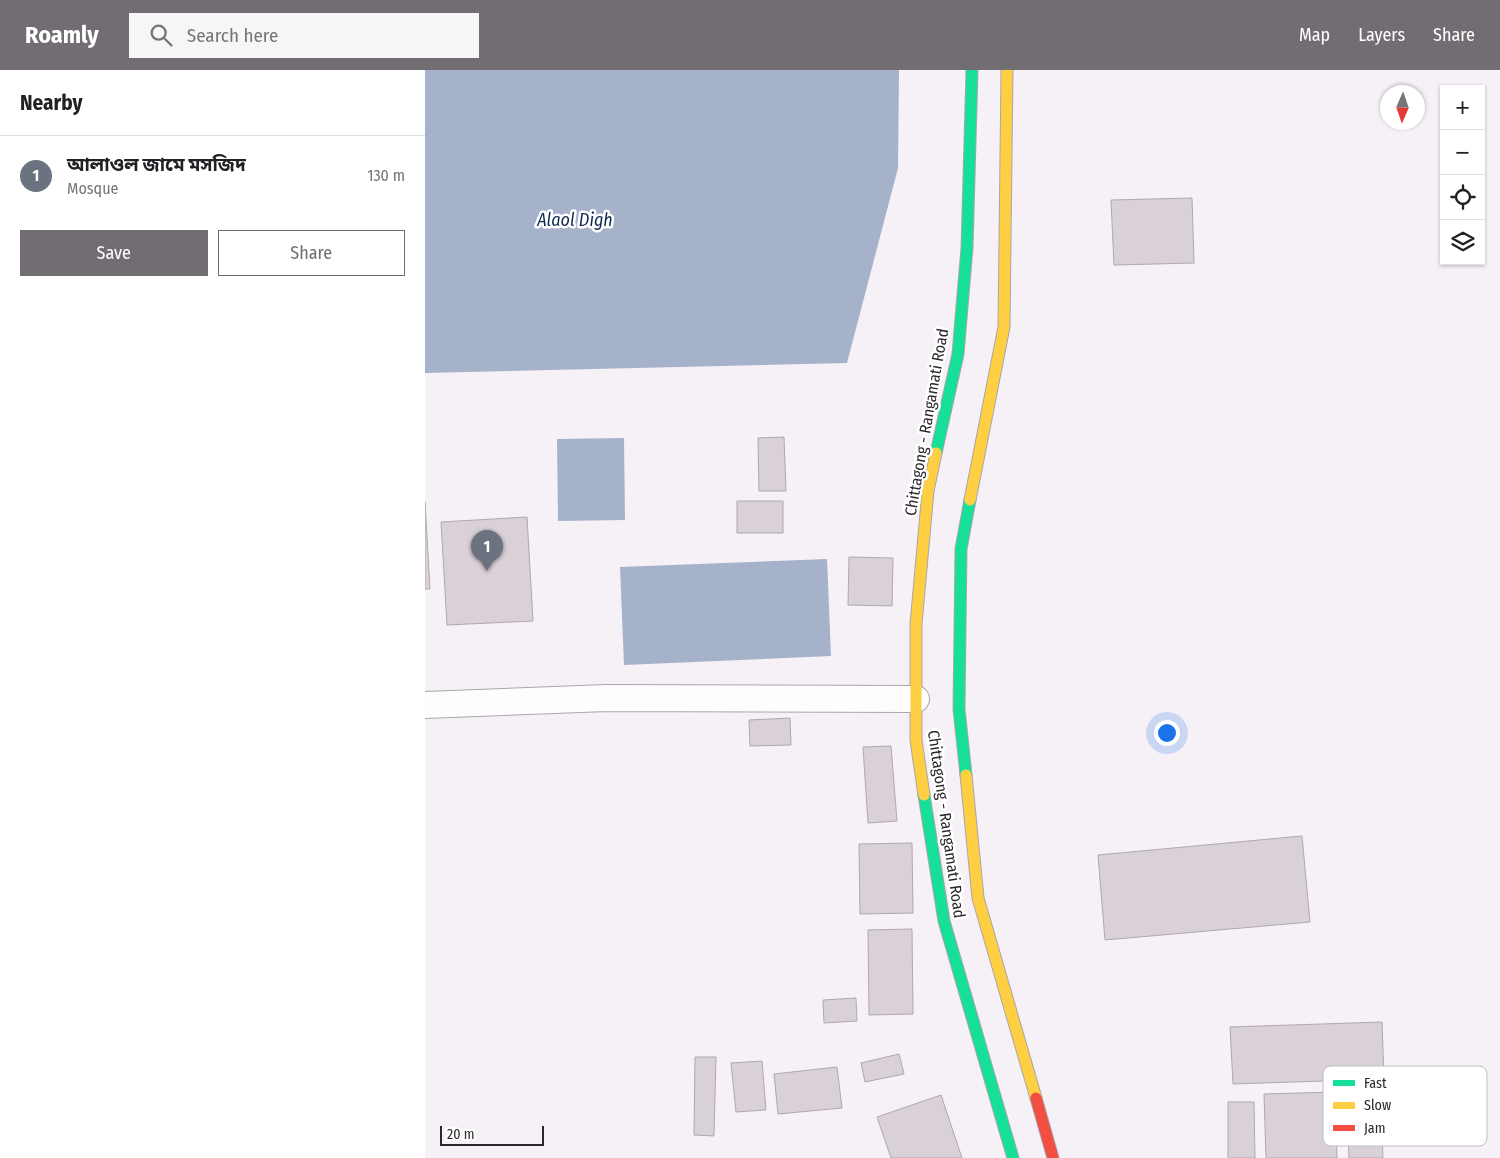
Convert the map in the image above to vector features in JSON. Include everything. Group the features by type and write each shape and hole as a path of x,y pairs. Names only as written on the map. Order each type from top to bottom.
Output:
{"highway":[{"name":"Chittagong - Rangamati Road","path":"972,70 967,248 958,354 928,491 915,624 916,740 944,921 1013,1158"},
{"name":"Chittagong - Rangamati Road","path":"1007,70 1003,327 961,549 959,709 978,898 1053,1158"}],"street":[{"path":"425,705 607,698 916,699"}],"water":[{"name":"Alaol Digh","path":"425,70 899,70 898,168 847,363 425,373"},
{"path":"624,438 625,520 558,521 557,439"},
{"path":"827,559 831,656 624,665 620,567"}],"building":[{"path":"1192,198 1194,263 1114,265 1111,200"},
{"path":"784,437 786,491 759,491 758,438"},
{"path":"737,501 783,501 783,533 737,533"},
{"path":"425,502 430,589 425,589"},
{"path":"527,517 533,621 447,625 441,522"},
{"path":"849,557 893,558 892,606 848,605"},
{"path":"790,718 791,745 750,746 749,720"},
{"path":"891,746 897,821 868,823 863,747"},
{"path":"1302,836 1310,922 1105,940 1098,855"},
{"path":"912,843 913,913 860,914 859,844"},
{"path":"912,929 913,1014 869,1015 868,930"},
{"path":"856,998 857,1021 824,1023 823,1000"},
{"path":"1382,1022 1384,1066 1323,1066 1323,1081 1233,1084 1230,1027"},
{"path":"899,1054 904,1074 865,1082 861,1063"},
{"path":"695,1057 716,1057 714,1136 694,1135"},
{"path":"762,1061 766,1110 736,1112 731,1063"},
{"path":"837,1067 842,1108 778,1114 774,1074"},
{"path":"1323,1092 1323,1146 1337,1146 1337,1158 1266,1158 1264,1094"},
{"path":"941,1095 962,1158 891,1158 877,1117"},
{"path":"1228,1102 1254,1102 1255,1158 1228,1158"},
{"path":"1348,1146 1382,1146 1383,1158 1349,1158"}],"traffic: fast":[{"path":"936,453 958,354 967,248 972,70"},
{"path":"966,775 959,709 961,549 970,500"},
{"path":"924,795 944,921 1013,1158"}],"traffic: slow":[{"path":"970,500 1004,327 1007,70"},
{"path":"924,795 916,740 916,624 928,491 936,453"},
{"path":"966,775 978,898 1036,1098"}],"traffic: jam":[{"path":"1036,1098 1053,1158"}],"place":[{"name":"আলাওল জামে মসজিদ","path":"487,571"}]}
